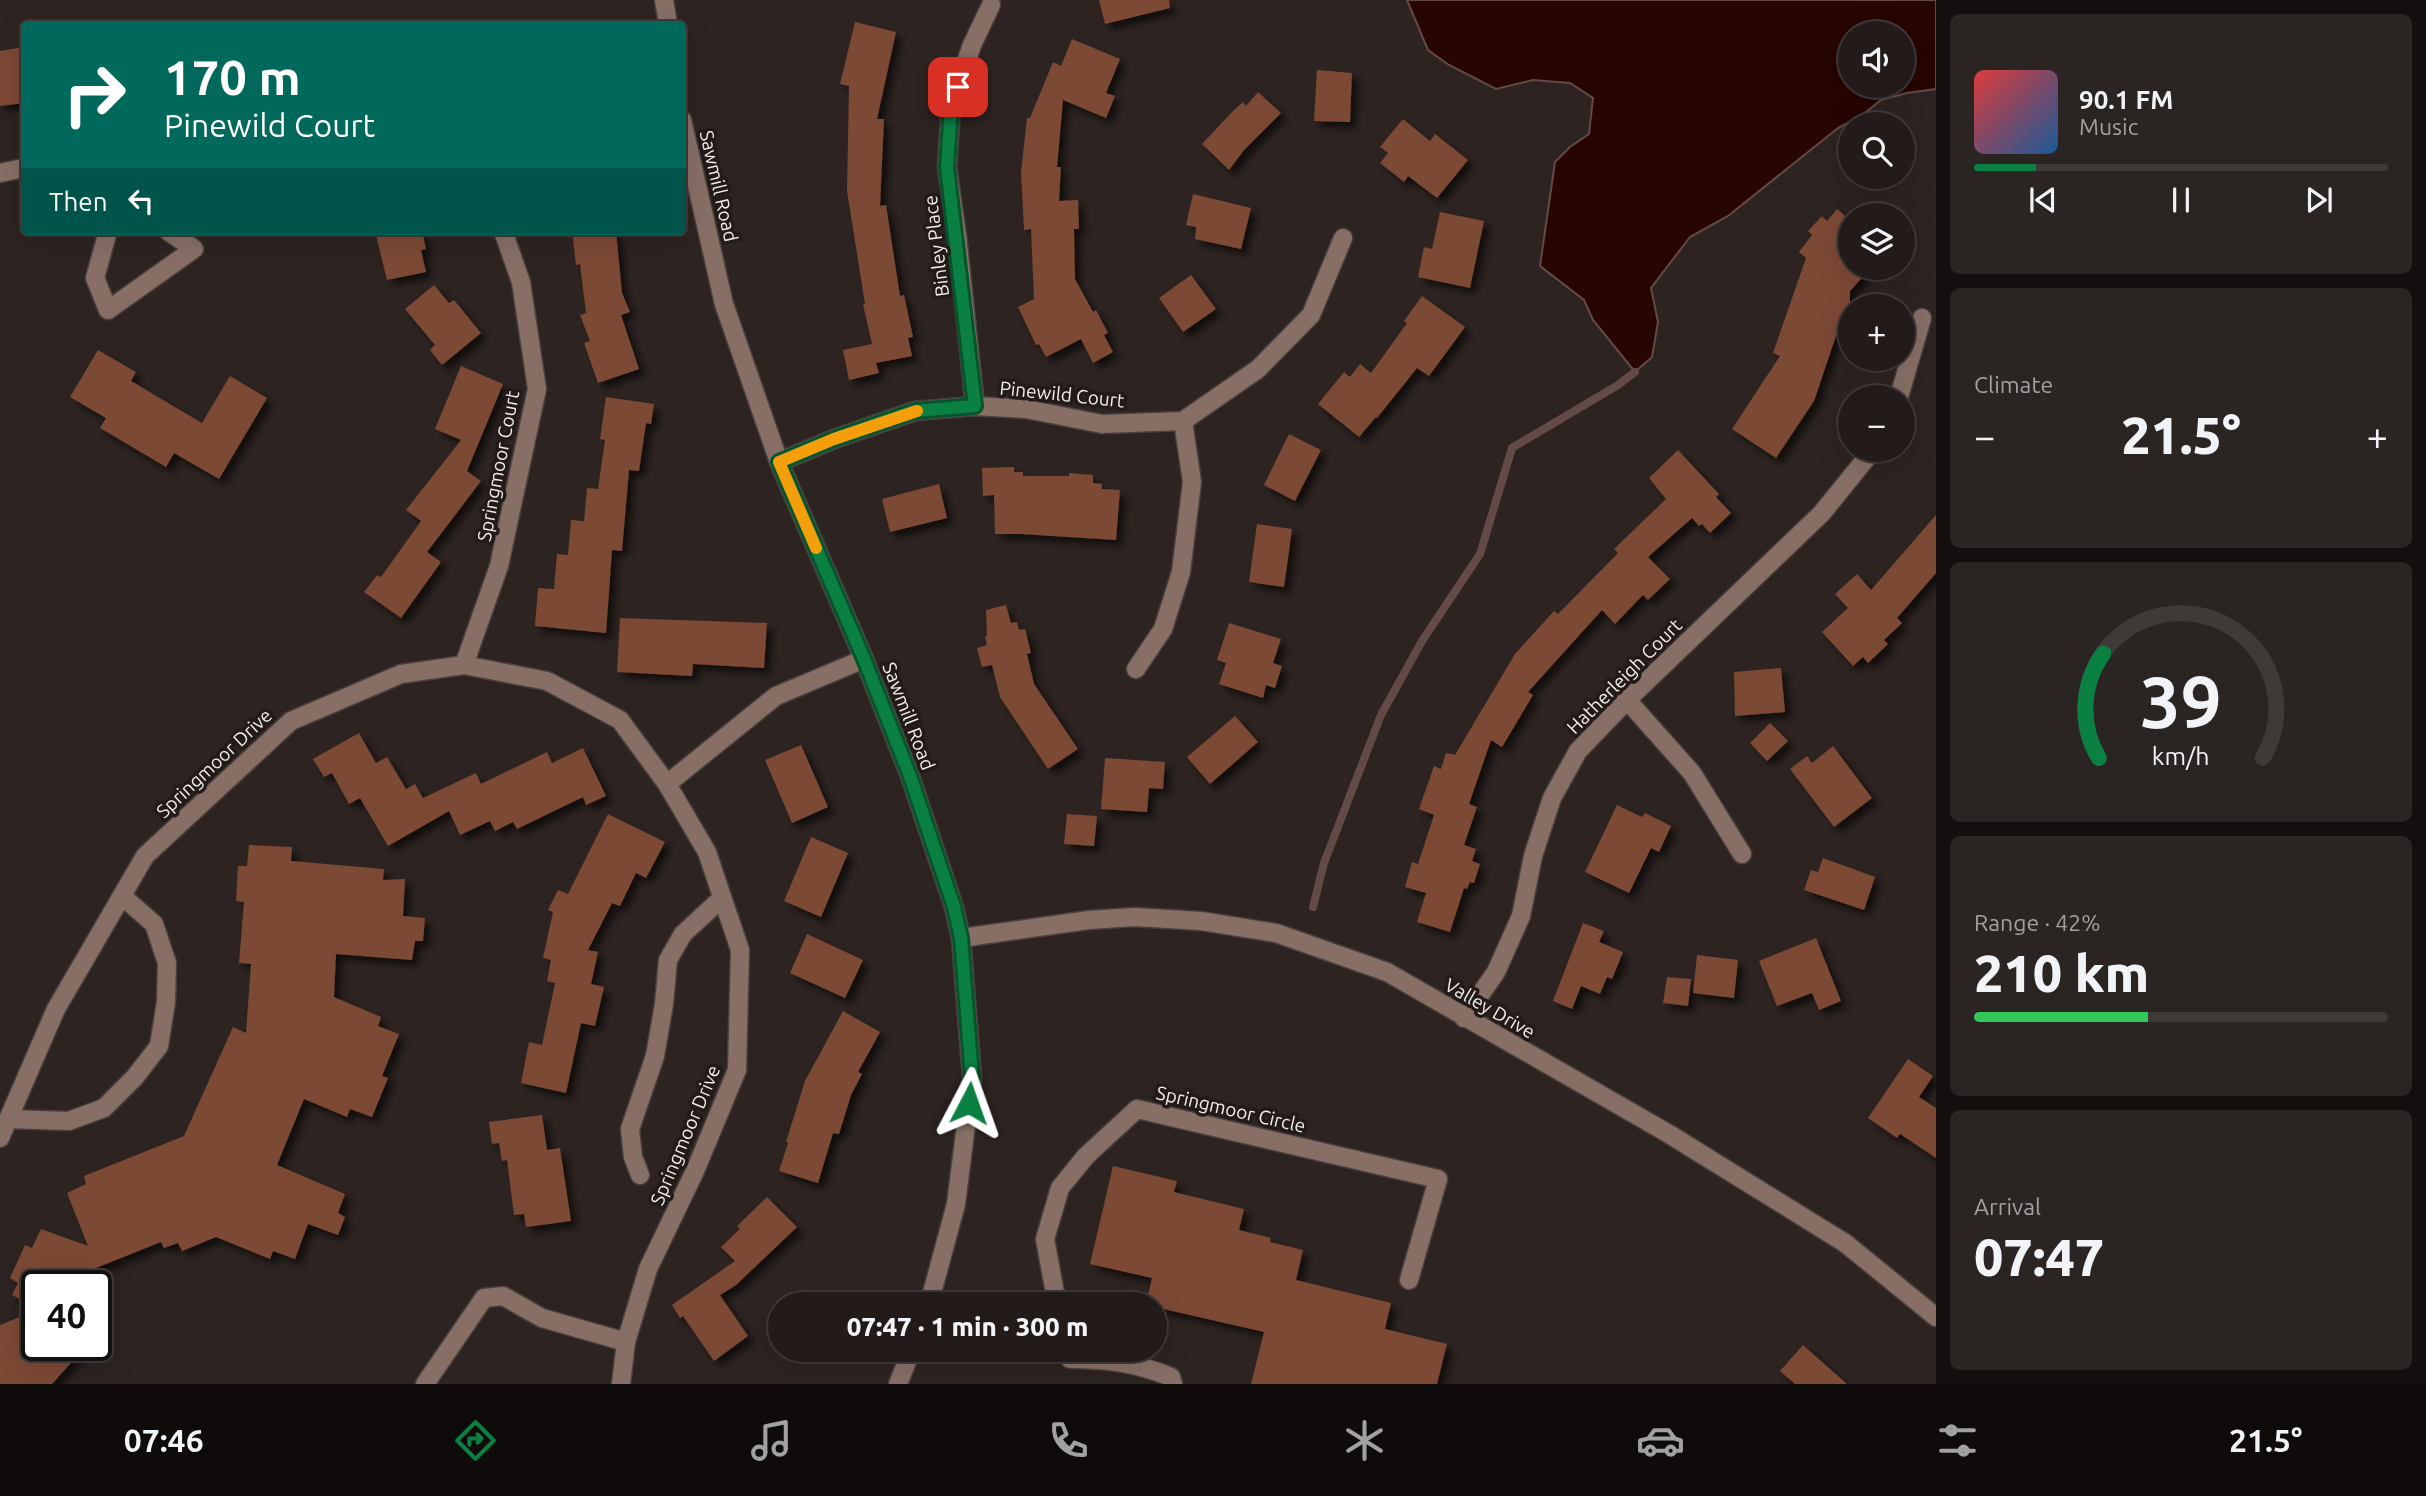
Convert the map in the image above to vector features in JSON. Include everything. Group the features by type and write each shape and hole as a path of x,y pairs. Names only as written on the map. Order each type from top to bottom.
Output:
{"street":[{"path":"664,0 668,21"},
{"name":"Binley Place","path":"975,406 947,167 951,107 972,46 991,5"},
{"name":"Sawmill Road","path":"686,138 724,304 779,462 864,659 910,776 954,907 961,938 972,1077 956,1204 932,1292"},
{"path":"0,173 21,169"},
{"path":"107,235 94,278 108,310 194,249 174,235"},
{"name":"Springmoor Court","path":"464,665 499,566 537,388 521,282 504,235"},
{"path":"1136,669 1163,629 1181,572 1192,482 1183,421 1258,369 1311,315 1343,238"},
{"path":"1902,385 1922,318"},
{"name":"Pinewild Court","path":"779,462 834,439 915,411 975,406 1026,409 1102,424 1183,421"},
{"name":"Hatherleigh Court","path":"1464,1018 1496,972 1521,916 1532,856 1552,798 1578,751 1627,700 1822,513 1863,462"},
{"path":"667,784 776,696 864,659"},
{"name":"Springmoor Drive","path":"0,1138 55,1009 145,856 291,721 401,674 464,665 547,681 620,720 667,784 707,852 740,950 737,1070 695,1171 648,1269 626,1342 621,1384"},
{"path":"1627,700 1692,773 1742,854"},
{"path":"8,1119 69,1121 104,1108 135,1077 159,1046 166,1002 167,963 154,924 122,895"},
{"path":"640,1175 633,1157 630,1129 655,1056 668,960 683,934 722,898"},
{"name":"Valley Drive","path":"961,938 1017,929 1134,917 1200,921 1276,933 1387,972 1669,1134 1845,1243 1936,1317"},
{"name":"Springmoor Circle","path":"1055,1292 1045,1239 1060,1188 1086,1156 1137,1109 1437,1179 1409,1280"},
{"path":"425,1384 484,1298 503,1296 542,1318 626,1342"},
{"path":"898,1384 907,1362"},
{"path":"1121,1362 1171,1377 1173,1384"}],"shaded area":[{"path":"1407,0 1936,0 1936,89 1915,92 1915,21 1838,21 1838,98 1888,98 1881,100 1866,112 1838,112 1838,128 1728,216 1690,237 1651,288 1658,322 1652,357 1635,372 1593,320 1584,300 1540,266 1555,162 1589,134 1593,98 1570,83 1533,80 1496,89 1449,65 1428,50"}],"building":[{"path":"1099,0 1169,0 1170,8 1105,24"},
{"path":"855,22 896,32 877,119 884,119 880,206 886,205 900,296 904,295 913,337 908,338 912,356 876,363 879,373 849,380 843,350 872,344 863,304 847,191 849,86 840,84"},
{"path":"1072,39 1120,59 1106,93 1115,96 1106,118 1063,100 1057,167 1061,167 1059,201 1078,200 1079,229 1074,229 1075,279 1108,333 1104,335 1113,352 1093,363 1081,339 1046,357 1039,344 1036,345 1018,307 1034,299 1031,229 1024,230 1021,172 1027,118 1030,118 1053,62 1061,66"},
{"path":"21,48 21,103 0,106 0,51"},
{"path":"1317,70 1352,73 1350,122 1314,121"},
{"path":"1258,92 1281,113 1244,150 1229,170 1202,144 1233,111 1243,102 1246,106"},
{"path":"1403,119 1430,141 1435,134 1468,160 1437,198 1408,176 1404,182 1380,163 1388,153 1380,147"},
{"path":"1193,194 1251,208 1241,249 1195,239 1196,227 1186,225"},
{"path":"1838,210 1838,280 1860,280 1850,294 1838,294 1838,330 1814,401 1776,458 1732,429 1780,356 1773,353 1806,258 1799,252 1812,235 1808,231 1822,216 1827,221"},
{"path":"1440,212 1484,221 1470,288 1418,277 1424,247 1432,249"},
{"path":"376,235 423,235 426,249 421,250 426,272 387,280"},
{"path":"572,235 616,235 622,293 630,312 621,315 639,369 598,383 584,343 590,341 580,315 586,313 580,264 576,265"},
{"path":"1191,275 1216,309 1183,332 1159,298"},
{"path":"434,285 449,303 454,300 481,333 442,365 430,350 435,345 405,309"},
{"path":"1422,296 1465,327 1429,376 1417,368 1359,437 1318,404 1344,372 1350,377 1360,364 1371,373 1407,323 1404,321"},
{"path":"98,350 136,372 131,381 202,423 230,376 267,398 219,479 174,453 166,467 100,428 106,418 70,397"},
{"path":"461,366 503,384 467,471 481,481 427,552 441,562 401,618 364,592 377,575 381,577 421,521 406,510 461,440 435,429"},
{"path":"606,397 654,404 651,424 646,423 639,471 629,470 622,551 612,550 606,633 535,626 538,588 554,589 557,554 568,555 571,520 584,521 587,488 598,489 605,440 600,439"},
{"path":"1289,434 1321,450 1295,501 1264,485"},
{"path":"1678,450 1719,494 1716,497 1731,513 1710,533 1692,518 1648,557 1670,579 1648,600 1643,595 1615,624 1602,610 1528,692 1533,695 1502,747 1491,740 1469,804 1477,807 1464,845 1476,849 1472,861 1480,864 1474,883 1470,882 1467,889 1464,888 1450,932 1417,922 1426,893 1405,887 1412,862 1418,864 1434,815 1419,809 1434,766 1441,769 1446,753 1455,755 1515,654 1554,611 1558,614 1618,553 1614,549 1666,499 1649,478"},
{"path":"1014,467 1014,472 1023,472 1023,476 1069,476 1069,473 1093,475 1093,483 1102,484 1102,489 1120,490 1116,540 995,534 994,495 983,496 982,468"},
{"path":"939,484 947,518 890,532 882,499"},
{"path":"1936,515 1936,573 1897,618 1902,623 1884,640 1888,644 1868,663 1863,657 1853,666 1822,632 1848,608 1835,594 1857,574 1871,590"},
{"path":"1257,524 1292,529 1284,587 1249,582"},
{"path":"1006,605 1011,623 1017,622 1019,630 1025,629 1034,684 1078,749 1048,769 1000,697 992,665 982,667 977,648 987,645 986,610"},
{"path":"620,618 767,623 764,668 693,664 692,676 617,672"},
{"path":"1229,623 1281,639 1273,663 1282,666 1275,688 1266,685 1263,698 1219,684 1226,663 1217,660"},
{"path":"1781,668 1785,712 1735,716 1734,672"},
{"path":"1235,716 1258,742 1210,784 1187,757"},
{"path":"1770,723 1788,741 1767,761 1750,743"},
{"path":"359,733 376,763 387,757 406,789 415,784 423,798 476,773 481,784 547,752 552,763 583,748 606,796 586,805 583,797 517,829 513,822 495,831 490,821 460,835 449,811 388,846 360,798 349,804 332,773 324,777 313,759"},
{"path":"801,745 828,807 792,823 765,760"},
{"path":"1833,746 1872,798 1834,827 1790,769 1807,756 1812,763"},
{"path":"1105,758 1165,762 1163,789 1149,788 1147,812 1101,809"},
{"path":"1617,805 1642,817 1645,813 1671,826 1659,852 1651,848 1629,893 1585,872"},
{"path":"608,814 665,842 646,878 636,873 620,906 612,903 588,950 598,952 591,984 604,987 595,1026 581,1023 566,1093 521,1083 529,1042 542,1045 555,983 547,981 551,960 543,958 553,912 548,910 558,890 568,894"},
{"path":"1067,814 1097,816 1094,846 1064,844"},
{"path":"811,837 848,853 821,917 784,901"},
{"path":"249,845 292,847 291,861 384,869 383,880 405,879 403,916 425,918 423,941 415,941 412,960 336,954 334,997 381,1017 378,1026 399,1034 382,1076 388,1078 372,1117 350,1109 347,1117 304,1099 277,1165 345,1194 338,1213 345,1217 338,1235 308,1224 295,1259 273,1251 270,1259 216,1237 182,1251 178,1243 164,1248 161,1242 91,1270 21,1270 21,1300 12,1295 18,1283 10,1278 25,1245 32,1248 41,1229 88,1246 67,1193 86,1184 84,1176 184,1136 233,1027 246,1033 251,964 239,963 244,902 236,901 238,866 247,866"},
{"path":"1823,858 1875,877 1864,910 1804,890 1811,870 1818,872"},
{"path":"1583,923 1604,931 1599,942 1623,952 1612,979 1607,977 1600,994 1581,986 1572,1009 1553,1001"},
{"path":"807,934 863,960 845,998 790,973"},
{"path":"1816,938 1841,1001 1819,1010 1812,993 1777,1006 1759,961"},
{"path":"1697,955 1738,960 1734,998 1693,993"},
{"path":"1667,977 1691,979 1688,1006 1663,1003"},
{"path":"843,1011 880,1032 858,1072 862,1074 851,1095 839,1134 833,1133 818,1183 779,1171 805,1081"},
{"path":"1908,1059 1933,1076 1919,1097 1936,1108 1936,1158 1900,1134 1897,1138 1868,1118"},
{"path":"542,1115 547,1150 560,1148 571,1221 526,1227 524,1214 514,1215 507,1160 502,1161 499,1143 492,1144 489,1122"},
{"path":"1113,1166 1177,1181 1174,1192 1244,1209 1239,1230 1271,1238 1270,1242 1303,1250 1296,1280 1391,1303 1385,1329 1447,1344 1437,1384 1251,1384 1264,1332 1167,1310 1167,1292 1149,1292 1152,1278 1090,1264"},
{"path":"767,1197 797,1227 736,1285 720,1295 748,1336 714,1361 683,1316 680,1318 672,1305 735,1261 721,1247 740,1229 737,1226"},
{"path":"21,1316 21,1361 73,1361 52,1384 0,1384 0,1325"},
{"path":"1803,1345 1847,1384 1795,1384 1780,1371"}],"waterway":[{"path":"1313,907 1324,863 1381,715 1422,641 1480,554 1512,448 1618,385 1635,372"}],"slow traffic":[{"path":"816,548 779,462 834,439 917,411"}],"route":[{"path":"958,87 951,107 947,167 975,406 915,411 834,439 779,462 864,659 910,776 954,907 961,938 972,1077 969,1103"}]}
